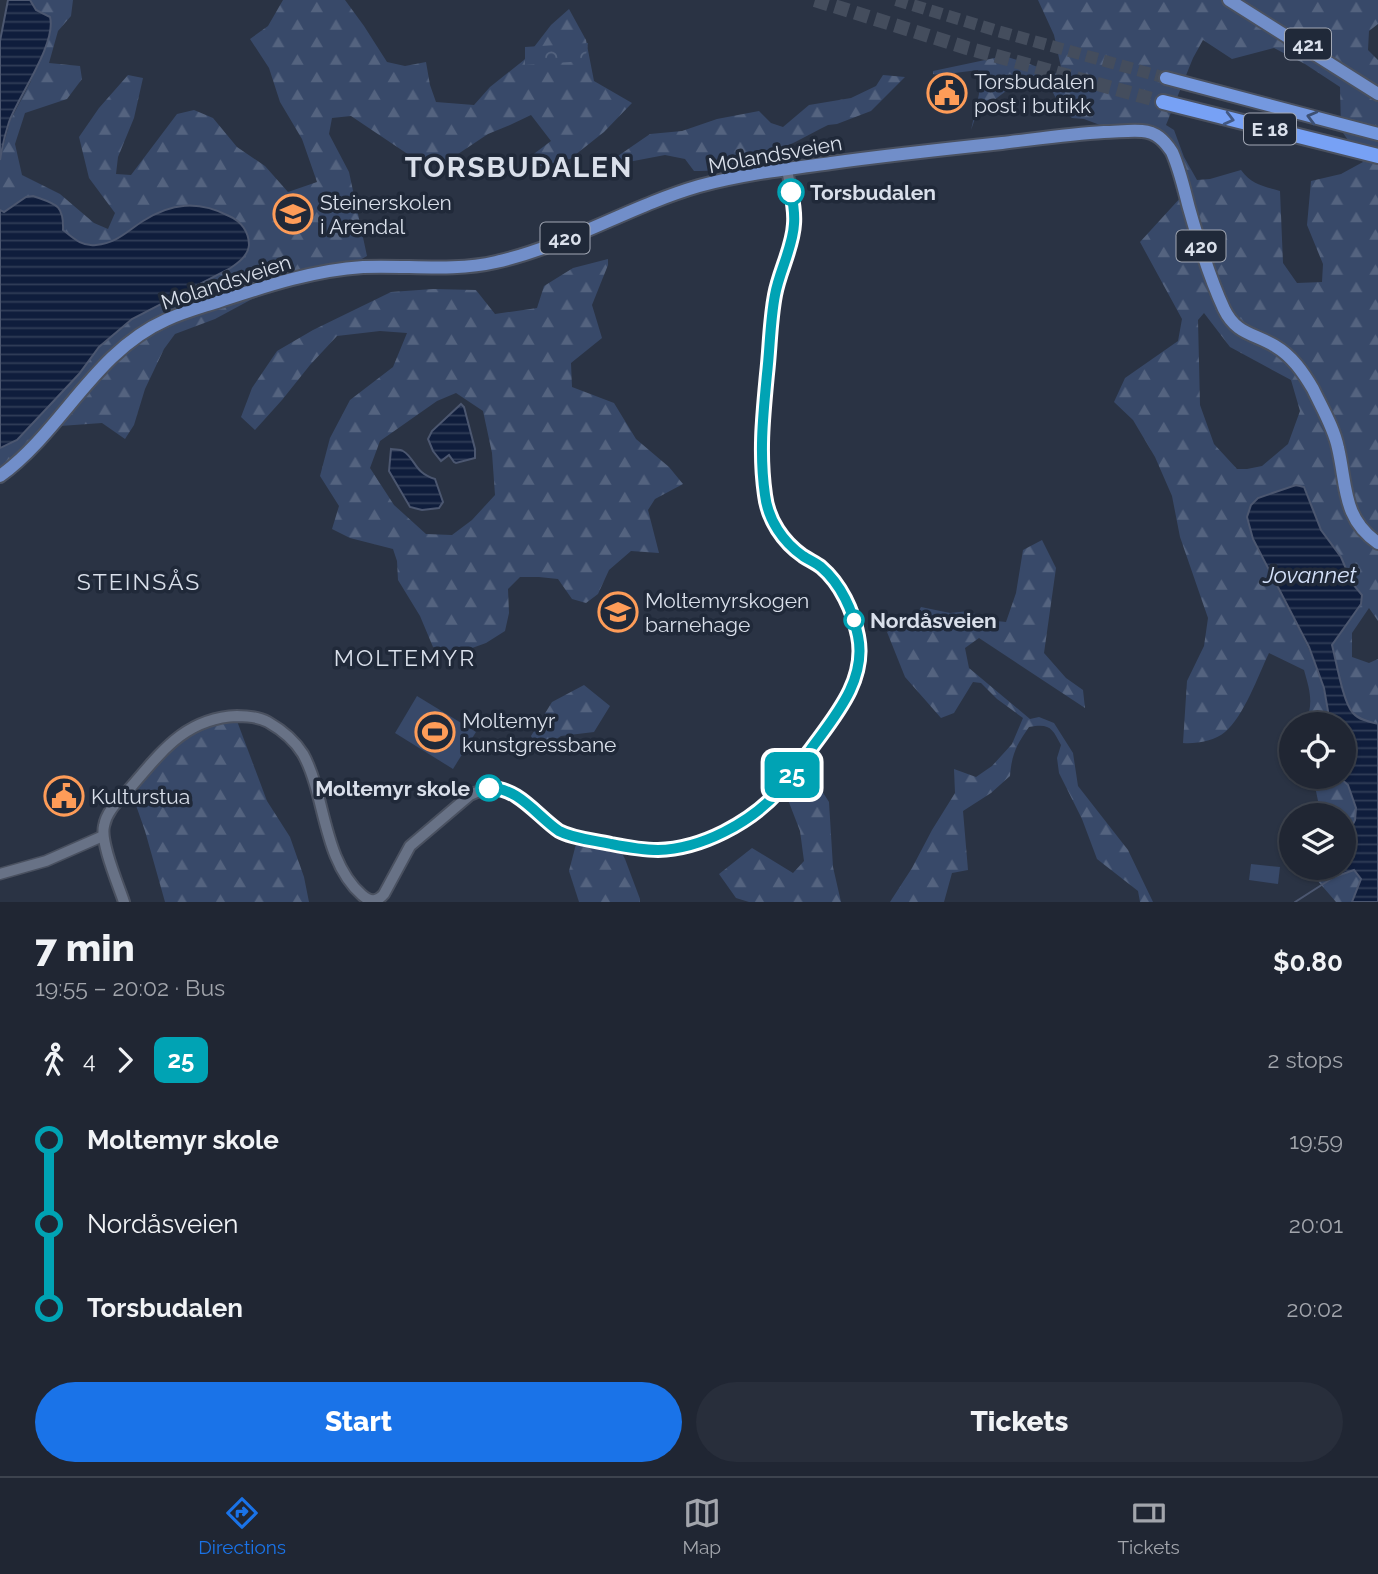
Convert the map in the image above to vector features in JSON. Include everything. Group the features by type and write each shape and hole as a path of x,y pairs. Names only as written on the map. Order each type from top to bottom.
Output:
{"highway":[{"name":"E 18","path":"1166,78 1378,135"},
{"name":"E 18","path":"1163,102 1378,156"}],"main road":[{"name":"421","path":"1229,0 1378,91"},
{"name":"421","path":"1238,0 1378,91"},
{"name":"Molandsveien","path":"0,476 32,447 115,354 147,330 166,320 284,281 365,267 493,263 534,251 683,191 723,180 874,157 1094,133 1143,131 1161,137 1176,161 1193,221 1228,317 1245,333 1287,354 1311,387 1339,449 1350,511 1361,528 1378,543"},
{"path":"124,902 103,836 105,820 114,805 160,752 190,728 216,718 257,718 290,738 304,756 344,873 367,900 375,901 384,894 410,846 470,795 480,790 495,788 507,791 561,832 579,838 627,848 664,849 691,845 723,833 758,810 777,793 849,694 860,653 859,636 851,610 840,590 821,568 784,539 765,500 761,448 771,318 794,224 787,169"}],"street":[{"path":"0,874 46,861 103,836"}],"green space":[{"path":"30,0 73,0 71,16 58,31 49,63 80,66 82,79 67,99 25,113 15,144 22,175 60,194 94,223 108,229 115,213 89,178 79,137 99,108 128,75 143,78 134,118 118,157 116,174 131,175 177,114 194,110 213,118 237,147 265,166 288,192 317,182 302,139 280,102 269,68 250,39 268,26 283,0 345,0 387,62 405,66 426,62 436,102 474,105 490,87 524,60 551,25 569,9 586,40 594,81 632,103 604,132 570,159 537,167 531,156 551,141 531,115 488,134 452,158 439,163 418,161 351,116 332,118 329,134 349,172 367,256 337,273 254,298 215,319 175,334 164,349 145,389 134,425 125,439 102,423 60,426 0,474 0,448 17,440 79,374 99,347 132,319 229,269 144,220 113,241 95,246 77,241 63,230 62,214 58,208 38,198 28,197 4,212 0,210 0,160 10,121 47,42 49,17 36,10"},
{"path":"1038,0 1378,0 1378,24 1369,31 1368,50 1378,60 1378,621 1369,608 1352,633 1352,657 1369,663 1378,659 1378,724 1356,716 1356,712 1349,708 1343,691 1332,644 1361,604 1362,595 1352,583 1341,557 1321,530 1304,487 1253,539 1316,666 1325,694 1327,712 1308,712 1310,697 1304,670 1269,653 1250,695 1232,725 1211,740 1183,743 1187,681 1204,646 1208,618 1180,537 1172,496 1155,457 1133,420 1114,402 1125,378 1178,341 1182,319 1140,242 1182,196 1167,157 1147,130 1108,128 1084,119 1072,118 1062,109 1044,83 1032,79 1018,82 977,113 971,130 979,94 978,70 933,74 933,71 1004,56 1057,74 1062,72 1054,35","holes":["1203,40 1232,59 1274,48 1340,87 1341,130 1363,162 1341,174 1311,181 1307,225 1323,264 1322,282 1297,283 1283,263 1280,191 1254,182 1241,170 1197,180 1184,157 1174,130 1166,125","1204,313 1230,347 1291,380 1300,411 1288,444 1262,466 1237,469 1214,444 1200,405 1198,320"]},
{"path":"588,43 585,61 525,65 525,47"},
{"path":"883,75 905,77 871,111 828,125 747,163 729,168 694,171 685,159 665,155 623,163 615,158 650,134 682,131 717,119 759,111 771,123 783,127 809,105 851,98 876,86"},
{"path":"608,259 592,305 602,338 571,363 572,387 614,403 636,439 669,467 683,484 655,499 648,510 659,553 631,551 609,570 598,594 586,603 572,599 558,579 520,577 508,589 509,613 505,631 486,643 461,652 433,647 420,616 398,580 393,549 350,538 332,529 339,506 320,476 330,438 350,400 393,367 407,333 380,331 337,336 255,430 241,417 252,388 277,351 313,330 391,292 476,290 495,314 537,308 544,286 573,268","holes":["456,393 483,411 492,453 495,495 472,520 452,535 426,534 394,505 370,468 380,441 437,401"]},
{"path":"1042,540 1056,568 1044,653 1066,678 1083,690 1085,708 979,638 965,648 969,668 1030,719 1039,717 1054,723 1073,753 1078,786 1128,850 1153,902 1140,902 1138,891 1097,859 1082,819 1059,773 1057,758 1061,745 1050,728 1042,726 1029,727 1021,739 1013,755 1010,776 991,793 963,811 968,870 952,873 944,902 890,902 955,793 954,769 976,777 992,766 1012,744 1023,718 981,683 973,682 954,713 941,718 905,677 887,632 915,618 921,607 950,613 969,611 987,620 1006,622 1016,593 1023,550"},
{"path":"584,685 610,706 594,732 561,736 538,751 531,736 552,702"},
{"name":"Moltemyr kunstgressbane","path":"417,696 476,732 453,769 395,733"},
{"path":"225,716 237,721 267,801 290,837 304,877 309,902 165,902 131,791 185,732"},
{"path":"798,766 806,766 829,802 833,867 841,902 749,902 736,898 719,874 752,848 793,873 804,861 800,831 785,792"},
{"path":"1316,789 1349,789 1354,803 1318,803"},
{"path":"614,839 625,859 640,902 579,902 569,871 576,844"},
{"path":"1251,864 1279,867 1278,884 1249,880"},
{"path":"1356,872 1362,879 1352,902 1336,902 1317,880 1356,880"}],"water":[{"path":"8,0 30,0 36,10 50,17 51,28 36,70 9,122 0,160 0,41"},
{"path":"33,196 57,206 62,215 63,230 86,245 110,242 164,210 196,206 233,218 246,231 249,245 245,256 229,269 132,319 99,347 79,374 17,440 0,448 0,210 4,212 26,197"},
{"path":"461,404 475,449 475,458 456,463 449,455 441,461 428,439 432,431"},
{"path":"391,449 403,451 419,470 435,479 443,502 439,508 422,510 410,507 389,471"},
{"name":"Jovannet","path":"1296,485 1304,487 1321,530 1341,557 1352,583 1362,595 1361,604 1332,645 1343,691 1352,712 1328,712 1324,688 1309,647 1253,539 1247,517 1251,505 1258,498"},
{"name":"Jovannet","path":"1356,715 1378,724 1378,902 1352,902 1361,879 1356,873 1354,803 1349,789 1356,789"}],"waterway":[{"path":"1295,902 1329,880"}],"tunnel":[{"path":"815,0 967,48 1163,102"},
{"path":"896,0 1166,78"}],"bus line":[{"name":"25","path":"489,788 507,791 561,832 579,838 639,849 658,850 691,845 723,833 763,806 777,793 849,694 859,665 860,653 859,636 851,610 840,590 821,568 784,539 765,500 761,461 763,411 771,318 793,232 791,192"}],"place":[{"name":"Torsbudalen post i butikk","path":"947,93"},
{"name":"Torsbudalen","path":"791,192"},
{"name":"Steinerskolen i Arendal","path":"293,214"},
{"name":"Moltemyrskogen barnehage","path":"618,612"},
{"name":"Nordåsveien","path":"854,620"},
{"name":"Moltemyr kunstgressbane","path":"435,732"},
{"name":"Moltemyr skole","path":"489,788"},
{"name":"Kulturstua","path":"64,796"}],"district":[{"name":"TORSBUDALEN","path":"519,167"},
{"name":"STEINSÅS","path":"139,581"},
{"name":"MOLTEMYR","path":"405,657"}]}
